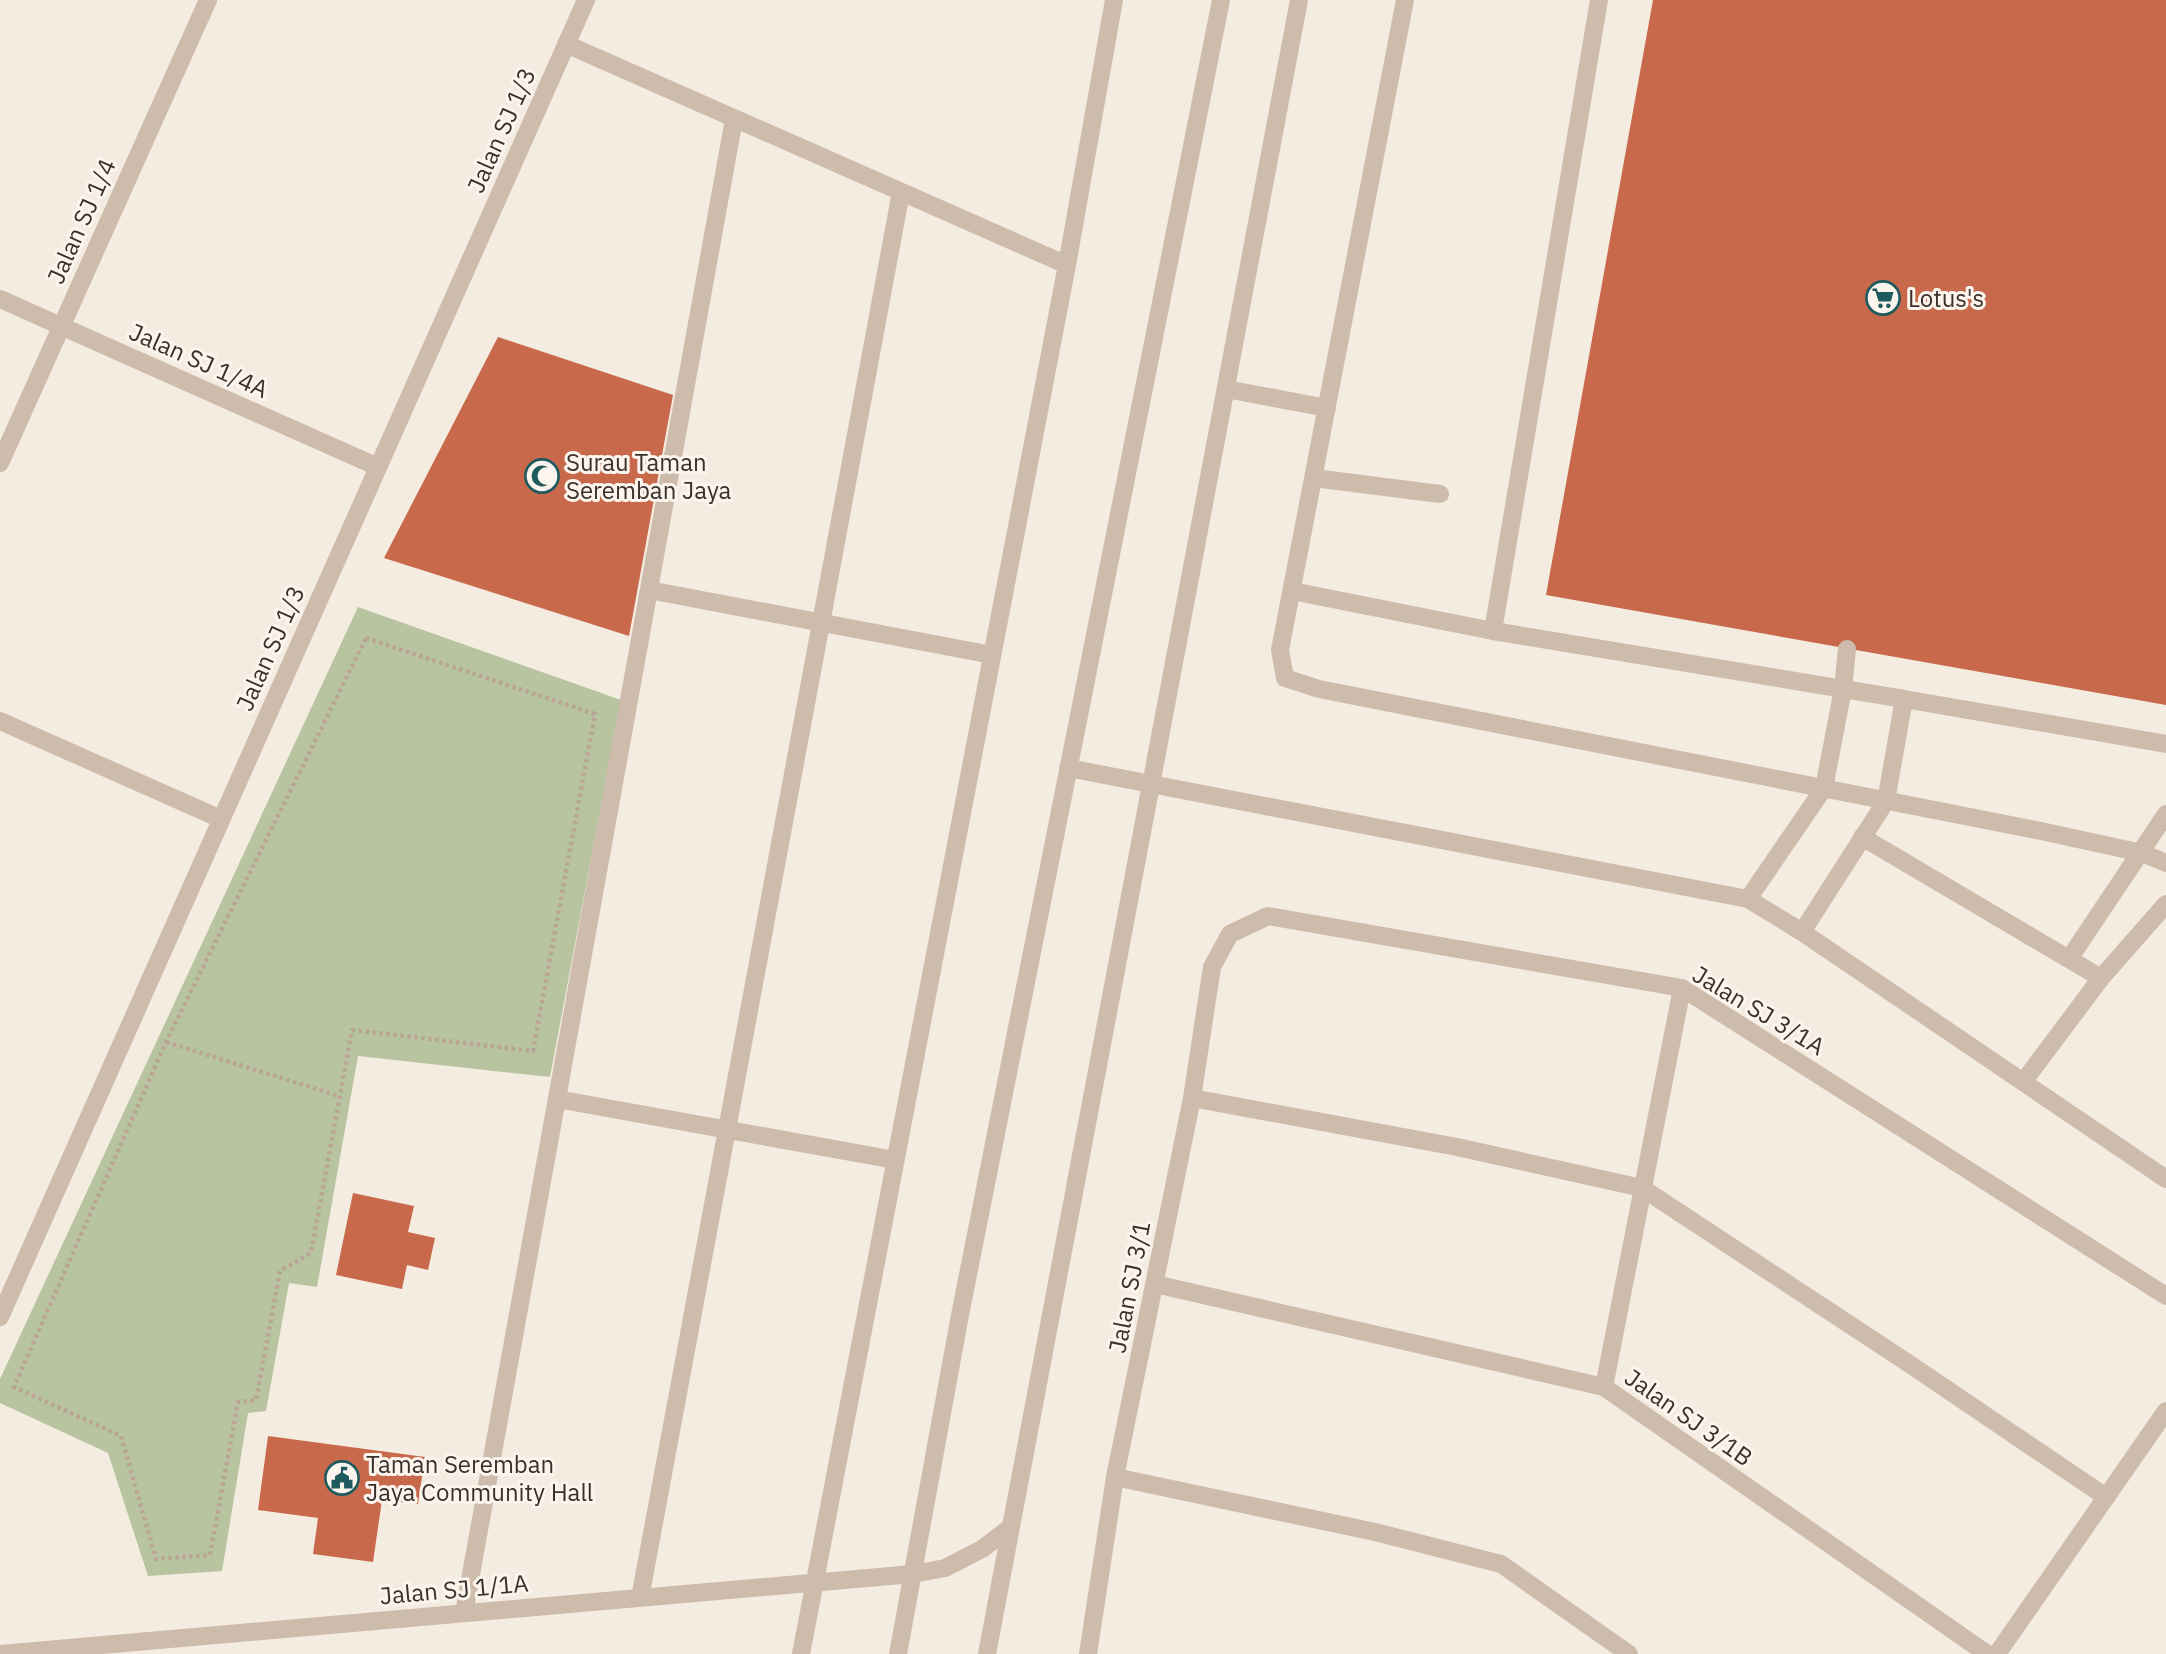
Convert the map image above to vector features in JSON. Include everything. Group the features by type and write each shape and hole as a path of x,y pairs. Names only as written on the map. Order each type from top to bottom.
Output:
{"street":[{"name":"Jalan SJ 1/4","path":"0,463 208,0"},
{"name":"Jalan SJ 1/3","path":"1,1310 586,0"},
{"path":"801,1654 1067,265 1114,0"},
{"path":"898,1654 960,1315 1221,0"},
{"path":"987,1654 1299,0"},
{"path":"1405,0 1280,650 1284,678 1319,690 2142,853 2166,863"},
{"path":"1493,631 1599,0"},
{"path":"566,44 1067,265"},
{"path":"464,1613 734,118"},
{"path":"640,1598 901,192"},
{"name":"Jalan SJ 1/4A","path":"0,299 378,467"},
{"path":"1226,389 1327,408"},
{"path":"1314,478 1440,494"},
{"path":"649,590 992,655"},
{"path":"1292,592 1493,631 2166,744"},
{"path":"1748,899 1824,788 1843,689 1847,649"},
{"path":"1802,932 1886,801 1904,699"},
{"path":"0,722 221,819"},
{"path":"1068,768 1748,899 1802,932 2166,1179"},
{"path":"2068,959 2166,814"},
{"path":"1862,837 2101,978"},
{"path":"2024,1081 2101,978 2166,904"},
{"name":"Jalan SJ 3/1A","path":"1230,934 1268,916 1682,988 2166,1296"},
{"name":"Jalan SJ 3/1","path":"1088,1654 1115,1477 1192,1098 1212,967 1230,934"},
{"path":"1604,1387 1682,988"},
{"path":"1192,1098 1457,1147 1642,1188 1912,1365 2106,1497"},
{"path":"557,1099 895,1160"},
{"name":"Jalan SJ 3/1B","path":"1155,1284 1604,1387 1987,1654"},
{"path":"1997,1654 2166,1411"},
{"path":"1115,1477 1375,1532 1501,1563 1629,1654"},
{"name":"Jalan SJ 1/1A","path":"0,1654 912,1574 945,1568 982,1549 1011,1527"}],"path":[{"path":"366,638 596,714 533,1051 352,1030 311,1252 280,1271 256,1400 238,1402 210,1555 156,1559 121,1436 13,1387 166,1042 366,638"},
{"path":"166,1042 339,1096"}],"green space":[{"path":"358,607 621,700 550,1077 358,1056 317,1287 289,1283 266,1411 248,1413 222,1571 148,1576 108,1453 0,1403 0,1379"}],"building":[{"name":"Lotus's","path":"1653,0 2166,0 2166,705 1546,595"},
{"name":"Surau Taman Seremban Jaya","path":"498,337 673,395 629,636 384,558"},
{"path":"353,1193 414,1206 408,1232 435,1238 428,1270 407,1265 402,1289 336,1275"},
{"name":"Taman Seremban Jaya Community Hall","path":"268,1436 425,1457 418,1504 382,1500 373,1562 313,1554 318,1518 258,1510"}],"place":[{"name":"Lotus's","path":"1883,298"},
{"name":"Surau Taman Seremban Jaya","path":"542,476"},
{"name":"Taman Seremban Jaya Community Hall","path":"342,1478"}]}
